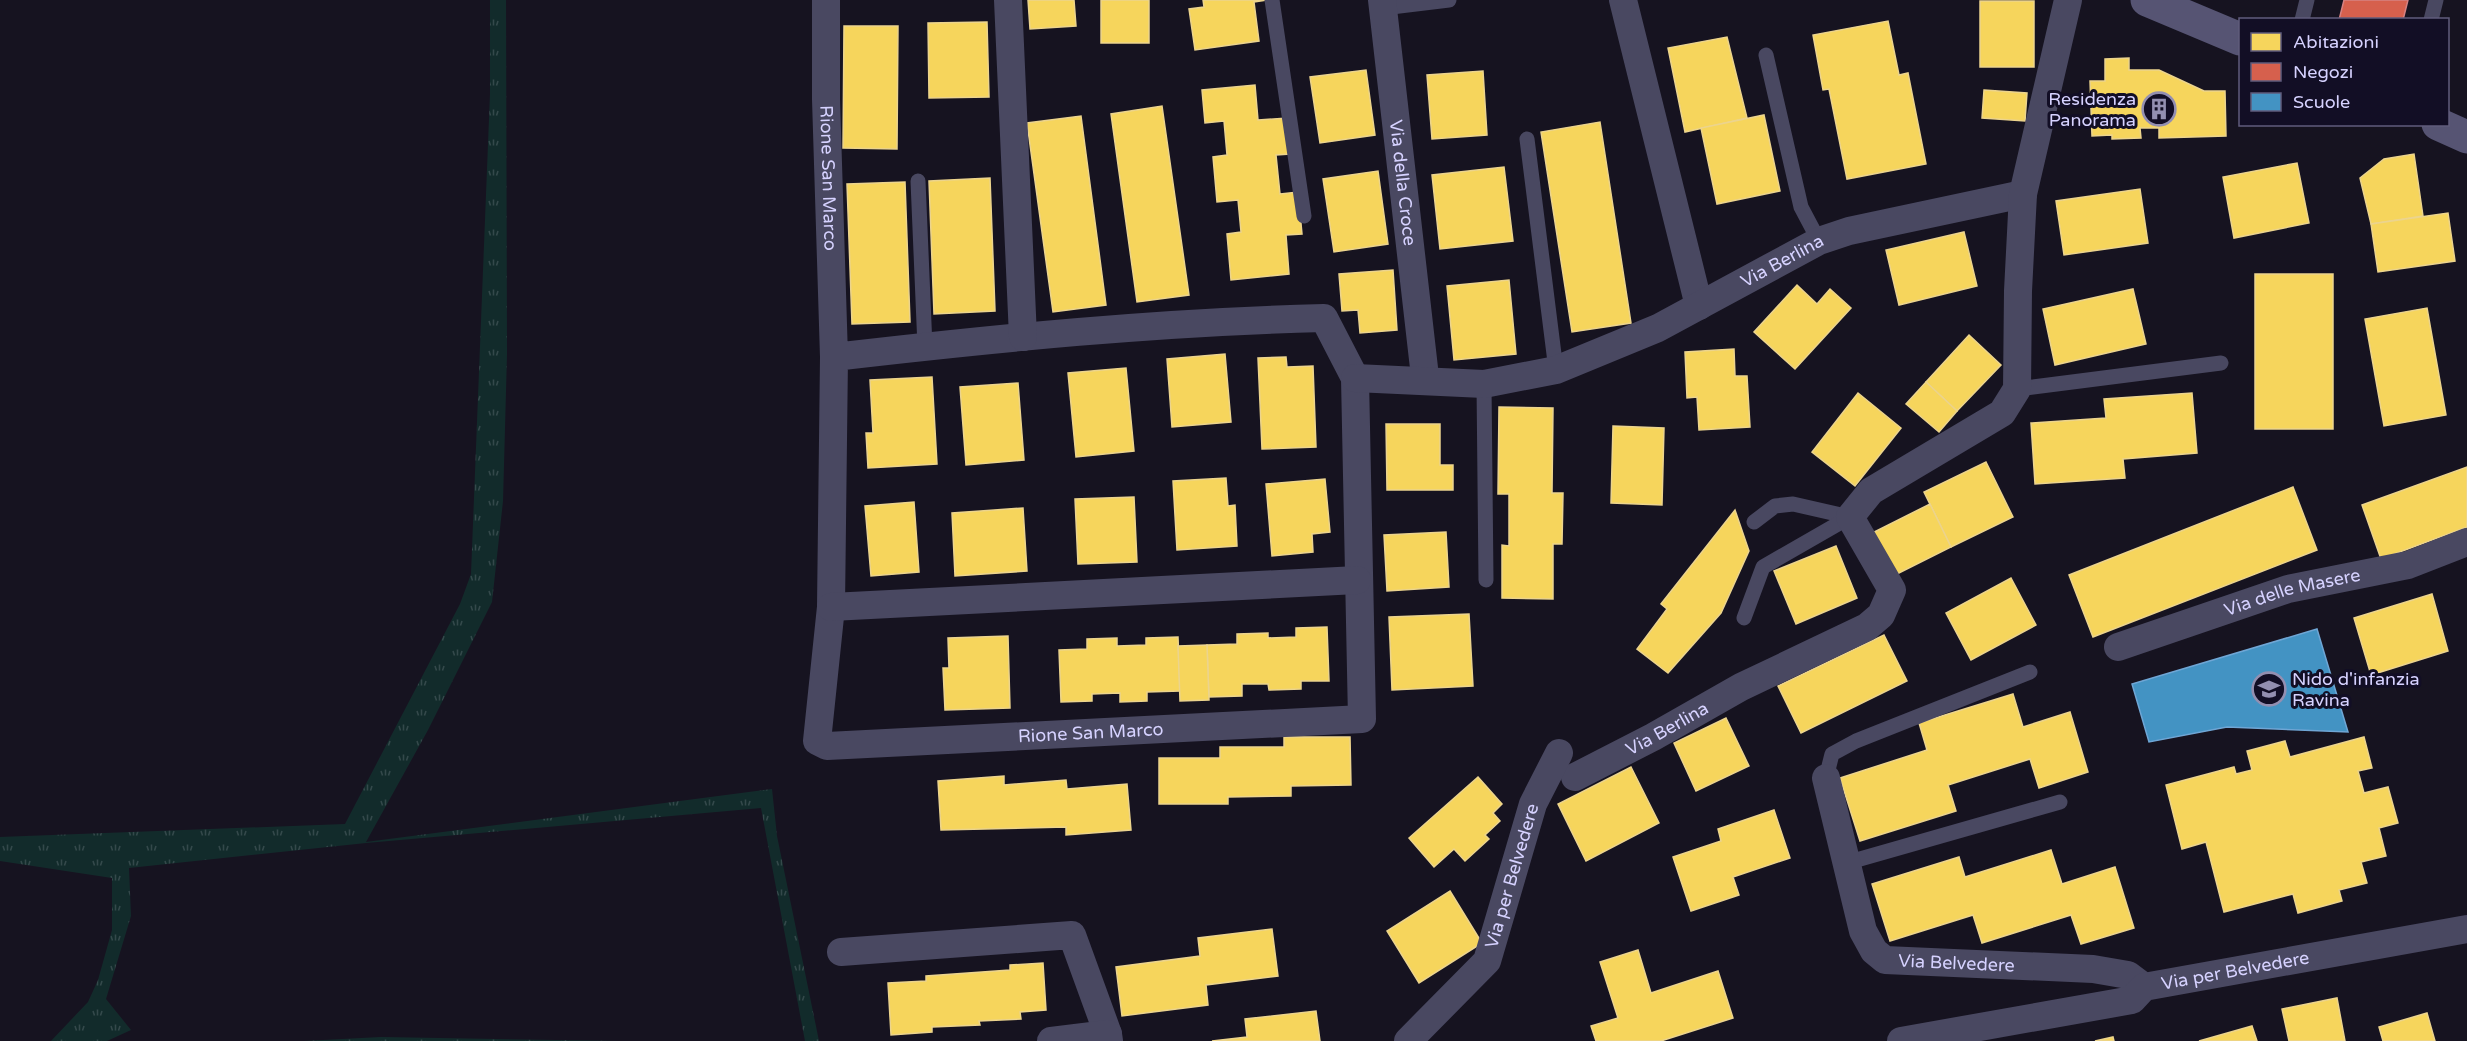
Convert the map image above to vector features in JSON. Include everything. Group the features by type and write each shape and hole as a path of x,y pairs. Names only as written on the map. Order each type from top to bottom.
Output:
{"street":[{"name":"Rione San Marco","path":"826,0 826,99 834,357 831,607 817,741 827,746 1362,719 1355,378 1324,318 1248,320 1023,336 834,357"},
{"path":"1008,0 1023,336"},
{"path":"1623,0 1699,306"},
{"path":"1850,517 1871,491 2002,413 2017,389 2018,291 2023,195 2068,0"},
{"path":"2160,3 2239,38"},
{"name":"Via della Croce","path":"1383,4 1424,368"},
{"path":"2442,126 2467,137"},
{"name":"Via Berlina","path":"1484,384 1556,370 1658,328 1820,241 1849,231 2023,195"},
{"path":"1355,378 1484,384"},
{"name":"Via Berlina","path":"1575,777 1653,737 1741,687 1867,627 1881,615 1892,590 1850,517"},
{"name":"Via delle Masere","path":"2118,647 2288,589 2408,565 2467,542"},
{"path":"831,607 1358,580"},
{"name":"Via per Belvedere","path":"1408,1041 1487,961 1533,804 1559,753"},
{"name":"Via Belvedere","path":"1826,778 1863,931 1874,951 1886,960 2093,969 2128,975 2144,987"},
{"name":"Via per Belvedere","path":"1901,1041 2132,1000 2144,987 2467,929"},
{"path":"841,952 1072,935 1108,1038 1051,1041"}],"lane":[{"path":"1272,0 1304,216"},
{"path":"1383,4 1449,0"},
{"path":"2302,18 2307,0"},
{"path":"2431,18 2436,0"},
{"path":"1766,55 1801,207 1820,241"},
{"path":"1527,139 1556,370"},
{"path":"918,182 926,347"},
{"path":"2017,389 2221,363"},
{"path":"1484,384 1485,580"},
{"path":"1754,522 1775,506 1793,504 1850,517"},
{"path":"1744,618 1763,567 1850,517"},
{"path":"1826,778 1832,754 2030,672"},
{"path":"1846,863 2060,802"}],"green space":[{"path":"490,0 506,0 507,354 503,501 492,602 428,730 366,842 772,789 777,836 819,1041 805,1041 761,808 366,843 129,868 131,916 106,999 131,1030 107,1041 51,1041 88,1002 98,980 112,930 112,878 0,861 0,837 345,824 460,604 471,574 490,94"},
{"path":"381,1037 619,1041 304,1041"}],"building: Abitazioni":[{"path":"1028,0 1074,0 1076,26 1030,29"},
{"path":"1101,0 1149,0 1149,43 1101,43"},
{"path":"1203,0 1267,0 1254,2 1259,41 1195,50 1189,9 1204,7"},
{"path":"1980,1 2034,1 2034,67 1980,67"},
{"path":"1888,21 1899,75 1908,73 1926,164 1847,179 1829,89 1823,90 1813,35"},
{"path":"987,22 989,97 929,98 928,23"},
{"path":"844,26 898,26 897,149 843,148"},
{"path":"1727,37 1747,118 1685,132 1668,48"},
{"name":"Residenza Panorama","path":"2129,58 2129,70 2159,70 2204,91 2225,91 2226,136 2159,138 2159,128 2140,128 2141,138 2112,139 2112,135 2092,136 2090,81 2105,81 2105,59"},
{"path":"1366,70 1375,135 1320,143 1310,77"},
{"path":"1483,71 1487,135 1432,139 1427,75"},
{"path":"1255,85 1258,120 1287,118 1290,154 1276,155 1280,194 1298,192 1302,234 1286,235 1289,274 1231,280 1227,234 1241,232 1238,200 1217,202 1213,157 1227,155 1224,121 1205,123 1202,90"},
{"path":"1984,90 2027,93 2025,121 1982,118"},
{"path":"1162,106 1189,295 1137,302 1111,114"},
{"path":"1764,115 1780,191 1717,204 1701,128"},
{"path":"1081,116 1106,305 1053,312 1027,123"},
{"path":"1600,122 1631,323 1572,332 1541,132"},
{"path":"2414,154 2423,216 2371,224 2360,178 2384,159"},
{"path":"2297,163 2309,223 2234,238 2223,177"},
{"path":"1504,167 1513,241 1440,249 1432,175"},
{"path":"1378,171 1388,244 1334,252 1323,179"},
{"path":"990,178 995,311 934,314 929,181"},
{"path":"905,182 910,322 852,324 847,184"},
{"path":"2140,189 2148,243 2064,255 2056,201"},
{"path":"2448,213 2455,261 2378,272 2371,224"},
{"path":"1964,232 1977,286 1899,305 1886,250"},
{"path":"1393,270 1397,330 1360,333 1358,310 1342,311 1339,274"},
{"path":"2255,274 2333,274 2333,429 2255,429"},
{"path":"1509,280 1516,354 1454,360 1447,286"},
{"path":"1797,285 1817,304 1830,289 1851,308 1795,369 1754,332"},
{"path":"2133,289 2146,344 2055,365 2043,309"},
{"path":"2427,308 2446,415 2384,426 2365,319"},
{"path":"1969,335 2001,365 1957,411 1926,382"},
{"path":"1734,349 1735,376 1747,376 1750,427 1699,430 1697,397 1687,398 1685,352"},
{"path":"1225,354 1231,422 1172,427 1167,359"},
{"path":"1286,357 1287,367 1313,366 1316,447 1262,449 1258,358"},
{"path":"1126,368 1134,451 1076,457 1068,373"},
{"path":"932,377 937,464 868,468 866,433 873,433 870,380"},
{"path":"1926,382 1957,411 1939,432 1906,404"},
{"path":"1018,383 1024,460 966,465 960,387"},
{"path":"1858,393 1901,428 1855,486 1812,452"},
{"path":"2192,393 2197,453 2123,459 2125,478 2035,484 2031,423 2106,418 2104,399"},
{"path":"1499,407 1553,408 1552,493 1563,493 1562,544 1553,544 1553,599 1502,598 1502,545 1509,546 1509,494 1498,494"},
{"path":"1386,424 1440,424 1440,465 1453,465 1453,490 1387,490"},
{"path":"1613,426 1664,428 1662,505 1611,503"},
{"path":"1986,462 2013,517 1951,547 1924,492"},
{"path":"2467,467 2467,527 2381,559 2362,505"},
{"path":"1226,478 1228,506 1235,505 1237,546 1177,550 1173,481"},
{"path":"1325,479 1330,532 1312,534 1313,552 1272,556 1266,484"},
{"path":"2293,487 2317,550 2093,637 2069,575"},
{"path":"1134,497 1137,562 1078,564 1075,499"},
{"path":"914,502 919,572 871,576 865,506"},
{"path":"1930,504 1951,547 1895,575 1874,532"},
{"path":"1023,508 1027,571 955,576 952,513"},
{"path":"1735,510 1749,551 1721,613 1668,673 1637,649 1667,609 1661,604"},
{"path":"1446,532 1449,587 1387,591 1384,535"},
{"path":"1836,546 1857,598 1796,624 1774,571"},
{"path":"2011,578 2036,625 1971,660 1946,613"},
{"path":"2432,594 2448,651 2371,675 2354,618"},
{"path":"1469,614 1473,686 1392,690 1389,617"},
{"path":"1327,627 1329,681 1301,681 1301,689 1269,690 1268,684 1242,684 1242,696 1209,697 1207,645 1237,644 1237,634 1268,633 1268,638 1296,637 1296,628"},
{"path":"1884,635 1907,681 1801,733 1778,686"},
{"path":"1008,636 1010,708 945,710 943,668 949,668 948,638"},
{"path":"1178,637 1180,691 1147,692 1147,701 1120,702 1120,693 1092,694 1092,701 1061,702 1059,650 1087,649 1087,639 1117,638 1117,646 1146,645 1146,638"},
{"path":"1207,645 1209,700 1180,701 1178,646"},
{"path":"2013,694 2023,727 2070,712 2088,772 2039,788 2030,759 1948,785 1956,811 1860,841 1840,778 1927,750 1919,723"},
{"path":"1726,718 1749,766 1696,791 1674,743"},
{"path":"1284,737 1350,737 1351,785 1291,786 1291,796 1228,797 1228,804 1159,804 1159,758 1220,758 1220,747 1284,747"},
{"path":"2364,737 2372,768 2358,771 2364,793 2388,787 2398,823 2379,828 2386,856 2361,862 2367,883 2339,890 2342,901 2298,913 2293,894 2224,912 2206,842 2182,849 2166,785 2234,767 2236,774 2252,770 2247,751 2285,741 2290,757"},
{"path":"1631,767 1659,823 1586,861 1558,804"},
{"path":"1004,776 1004,785 1066,780 1067,789 1127,784 1131,830 1066,835 1066,827 941,830 938,781"},
{"path":"1478,777 1502,804 1493,813 1500,821 1485,835 1489,839 1465,861 1454,849 1434,867 1409,838"},
{"path":"1774,810 1790,858 1733,877 1739,895 1691,911 1673,857 1721,841 1718,829"},
{"path":"2051,850 2062,884 2115,867 2134,928 2081,944 2071,915 1982,943 1973,915 1890,941 1872,884 1959,857 1965,877"},
{"path":"1450,891 1482,943 1419,983 1387,931"},
{"path":"1272,929 1278,976 1206,985 1208,1005 1122,1016 1116,967 1200,956 1198,938"},
{"path":"1638,950 1651,993 1718,971 1733,1018 1661,1041 1596,1041 1591,1026 1618,1018 1600,962"},
{"path":"1043,963 1046,1010 1020,1012 1021,1019 979,1021 980,1025 932,1027 932,1032 891,1035 888,983 926,981 926,976 1010,970 1010,965"},
{"path":"2337,998 2345,1041 2289,1041 2282,1009"},
{"path":"1316,1011 1320,1041 1212,1041 1247,1037 1245,1019"},
{"path":"2427,1013 2435,1041 2383,1041 2379,1027"},
{"path":"2252,1026 2257,1041 2199,1041"},
{"path":"2113,1037 2114,1041 2095,1041"}],"building: Negozi":[{"path":"2344,0 2408,0 2404,18 2340,18"}],"building: Scuole":[{"path":"2317,629 2348,732 2227,727 2149,742 2132,684"}],"place":[{"name":"Residenza Panorama","path":"2159,109"},
{"name":"Nido d'infanzia Ravina","path":"2269,689"}]}
